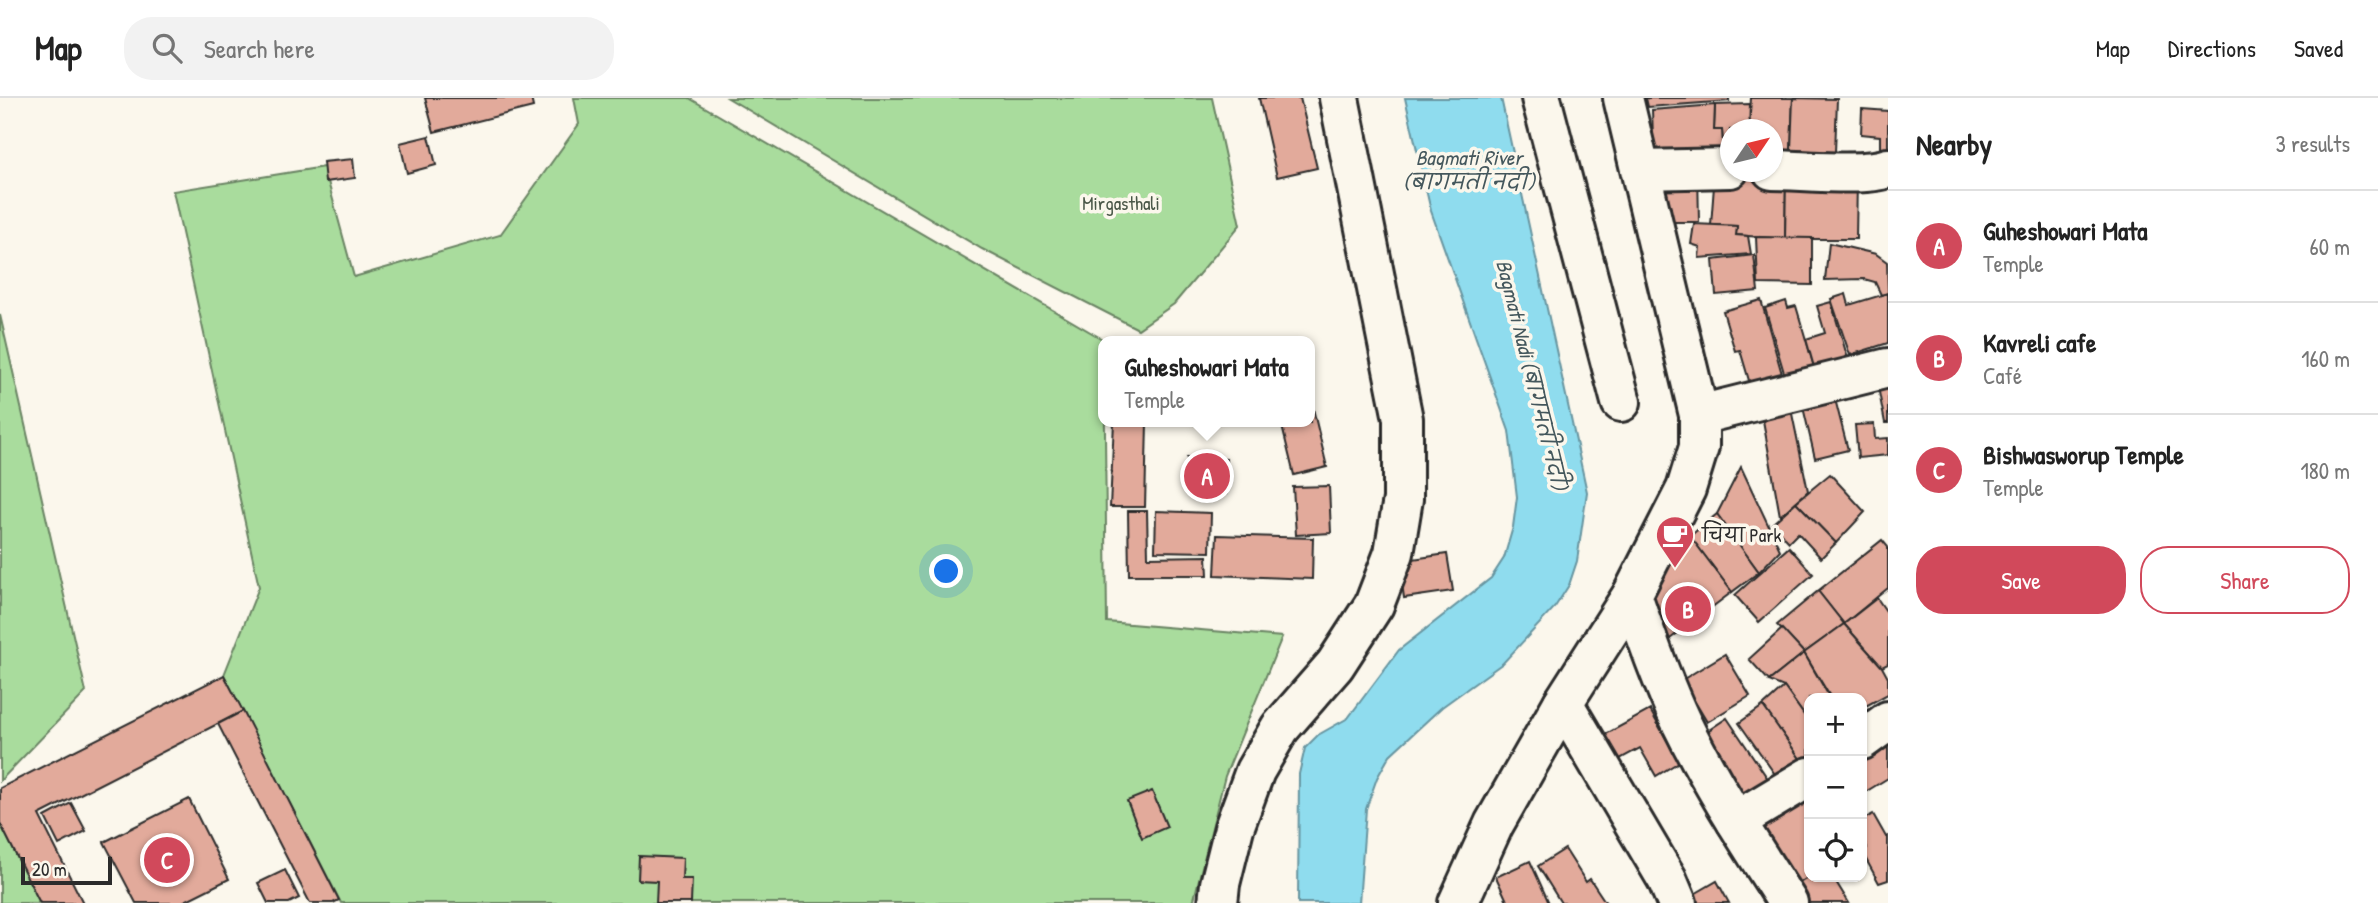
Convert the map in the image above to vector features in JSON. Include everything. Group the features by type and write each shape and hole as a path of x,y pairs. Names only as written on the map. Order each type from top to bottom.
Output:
{"street":[{"path":"1218,903 1234,828 1255,771 1279,728 1335,665 1374,605 1394,553 1403,499 1403,419 1339,98"},
{"path":"1541,98 1621,402"},
{"path":"1458,903 1494,824 1563,703 1632,595 1686,489 1699,447 1699,415 1623,98"},
{"path":"1641,170 1720,168"},
{"path":"1783,170 1846,171 1888,168"},
{"path":"1699,415 1888,368"},
{"path":"1632,595 1650,650 1674,706 1736,821 1788,903"},
{"path":"1563,703 1667,879 1677,903"},
{"path":"1867,736 1888,721"},
{"path":"1736,821 1804,780"}],"green space":[{"path":"574,98 689,98 1098,337 1098,427 1105,427 1107,622 1282,637 1225,776 1193,903 341,903 224,675 259,587 173,191 324,167 354,277 500,235 579,124"},
{"name":"Mirgasthali","path":"728,98 1212,98 1240,225 1174,304 1138,329 982,249"},
{"path":"0,315 86,692 0,781"},
{"path":"0,823 40,903 0,903"}],"water":[{"name":"Bagmati River (बागमती नदी)","path":"1405,98 1501,98 1587,492 1577,561 1569,585 1555,607 1503,663 1442,707 1390,755 1377,778 1366,809 1359,903 1298,903 1299,774 1305,748 1318,735 1348,718 1399,650 1491,578 1504,558 1513,527 1517,497 1509,431 1431,211"}],"building":[{"path":"425,98 531,98 533,107 434,132"},
{"path":"1259,98 1300,98 1317,168 1277,177"},
{"path":"1646,98 1729,98 1729,101 1648,107"},
{"path":"1751,98 1793,98 1791,151 1783,151 1783,119 1750,119"},
{"path":"1793,98 1837,99 1835,152 1791,150"},
{"path":"1750,104 1749,119 1720,119 1720,130 1714,130 1715,105"},
{"path":"1715,105 1714,130 1720,130 1720,162 1654,165 1652,110"},
{"path":"1862,109 1888,111 1888,149 1880,149 1880,136 1861,134"},
{"path":"429,136 436,165 407,173 400,143"},
{"path":"353,159 355,178 325,182 323,162"},
{"path":"1657,172 1698,172 1699,222 1671,222 1671,208 1665,208"},
{"path":"1715,173 1720,173 1720,182 1783,182 1783,178 1786,178 1785,239 1736,235 1737,226 1711,225"},
{"path":"1786,178 1857,178 1856,239 1785,239"},
{"path":"1694,224 1737,226 1736,235 1748,236 1751,254 1699,258 1700,247 1691,244"},
{"path":"1756,237 1812,238 1812,285 1758,284"},
{"path":"1829,243 1876,254 1887,262 1888,293 1881,295 1875,282 1864,279 1825,280"},
{"path":"1754,255 1758,291 1716,295 1713,260"},
{"path":"1888,293 1888,343 1850,355 1831,299 1846,294 1849,305"},
{"path":"1761,300 1782,374 1750,384 1740,350 1735,351 1723,311"},
{"path":"1786,301 1788,308 1796,306 1814,367 1785,376 1765,308"},
{"path":"1831,302 1848,359 1814,367 1806,339 1825,333 1817,306"},
{"path":"1888,379 1888,423 1885,423 1877,382"},
{"path":"1835,399 1848,450 1815,458 1803,407"},
{"path":"1790,404 1808,491 1780,516 1761,409"},
{"path":"1315,417 1327,467 1294,475 1282,427 1315,427"},
{"path":"1874,424 1875,439 1888,438 1888,455 1858,458 1855,425"},
{"path":"1114,427 1147,427 1145,507 1110,507"},
{"path":"1187,458 1226,459 1226,494 1187,494"},
{"path":"1741,467 1780,550 1759,572 1717,514"},
{"path":"1830,474 1865,512 1836,543 1796,502"},
{"path":"1329,486 1331,533 1296,535 1293,487"},
{"path":"1796,502 1836,543 1821,558 1798,533 1789,542 1772,524"},
{"path":"1128,511 1147,511 1148,557 1207,556 1208,575 1129,575"},
{"path":"1156,511 1211,513 1210,552 1155,551"},
{"path":"1717,514 1759,572 1732,592 1690,536"},
{"path":"1217,535 1313,538 1312,579 1215,575"},
{"path":"1690,536 1732,592 1662,645 1649,609 1650,579"},
{"path":"1882,540 1888,547 1888,588 1844,624 1818,591"},
{"path":"1789,547 1813,574 1759,622 1735,595"},
{"path":"1447,554 1453,591 1404,598 1399,561"},
{"path":"1818,591 1844,624 1804,653 1777,625"},
{"path":"1877,598 1888,614 1888,664 1882,667 1844,624"},
{"path":"1844,624 1882,667 1888,678 1888,694 1867,705 1867,693 1828,693 1804,653"},
{"path":"1782,629 1804,653 1769,681 1749,659"},
{"path":"1804,653 1827,693 1804,693 1804,715 1784,687 1769,681"},
{"path":"1725,654 1750,696 1707,722 1682,680"},
{"path":"224,675 243,711 39,815 83,903 40,903 0,823 0,788"},
{"path":"1784,687 1804,715 1803,763 1763,706"},
{"path":"1763,706 1803,763 1779,780 1739,723"},
{"path":"1650,710 1679,762 1656,776 1640,748 1609,765 1595,740"},
{"path":"243,711 339,900 333,903 310,903 218,724"},
{"path":"1727,718 1768,779 1740,797 1700,736"},
{"path":"1888,740 1888,778 1867,791 1867,756 1867,747"},
{"path":"1152,791 1167,827 1142,838 1127,801"},
{"path":"1804,791 1804,880 1798,884 1758,818"},
{"path":"189,799 229,879 181,903 136,903 104,842"},
{"path":"71,803 86,831 59,845 45,817"},
{"path":"1873,814 1886,837 1888,836 1888,880 1879,883 1867,861 1867,817"},
{"path":"1565,849 1586,882 1590,879 1606,903 1561,903 1538,866"},
{"path":"639,856 683,858 682,879 692,879 691,903 656,903 657,881 638,880"},
{"path":"1530,861 1549,903 1508,903 1496,877"},
{"path":"285,870 299,898 289,903 268,903 258,883"},
{"path":"1804,880 1836,882 1849,903 1809,903 1798,884"},
{"path":"1717,881 1729,903 1695,903 1691,896"}],"place":[{"name":"Guheshowari Mata","path":"1207,476"},
{"name":"चिया Park","path":"1675,569"},
{"name":"Kavreli cafe","path":"1688,609"},
{"name":"Bishwasworup Temple","path":"167,860"}],"water label":[{"name":"Bagmati Nadi (बागमती नदी)","path":"1532,375"}]}
